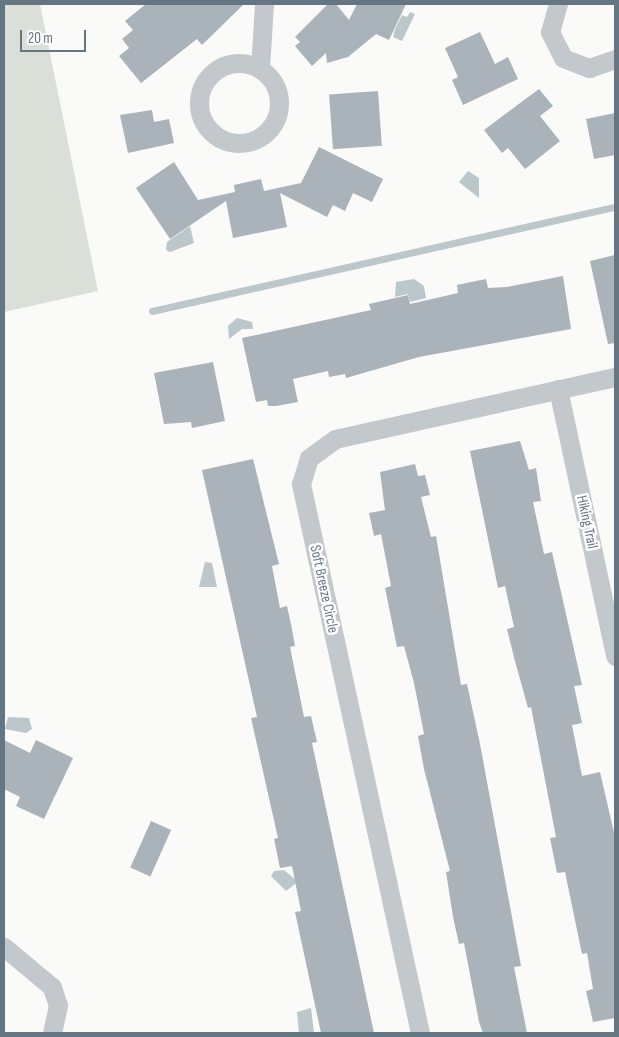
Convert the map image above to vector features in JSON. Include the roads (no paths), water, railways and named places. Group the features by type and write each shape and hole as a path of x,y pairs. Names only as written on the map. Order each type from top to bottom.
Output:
{"street":[{"path":"260,69 232,63 212,73 203,84 200,114 218,136 246,142 265,132 274,121 277,92 260,69 264,4"},
{"path":"558,4 550,32 563,58 589,68 615,59"},
{"name":"Soft Breeze Circle","path":"420,1033 301,484 309,458 335,439 615,377"},
{"name":"Hiking Trail","path":"558,389 615,656"},
{"path":"4,947 52,987 58,1005 52,1033"}],"waterway":[{"path":"152,311 615,207"}]}
